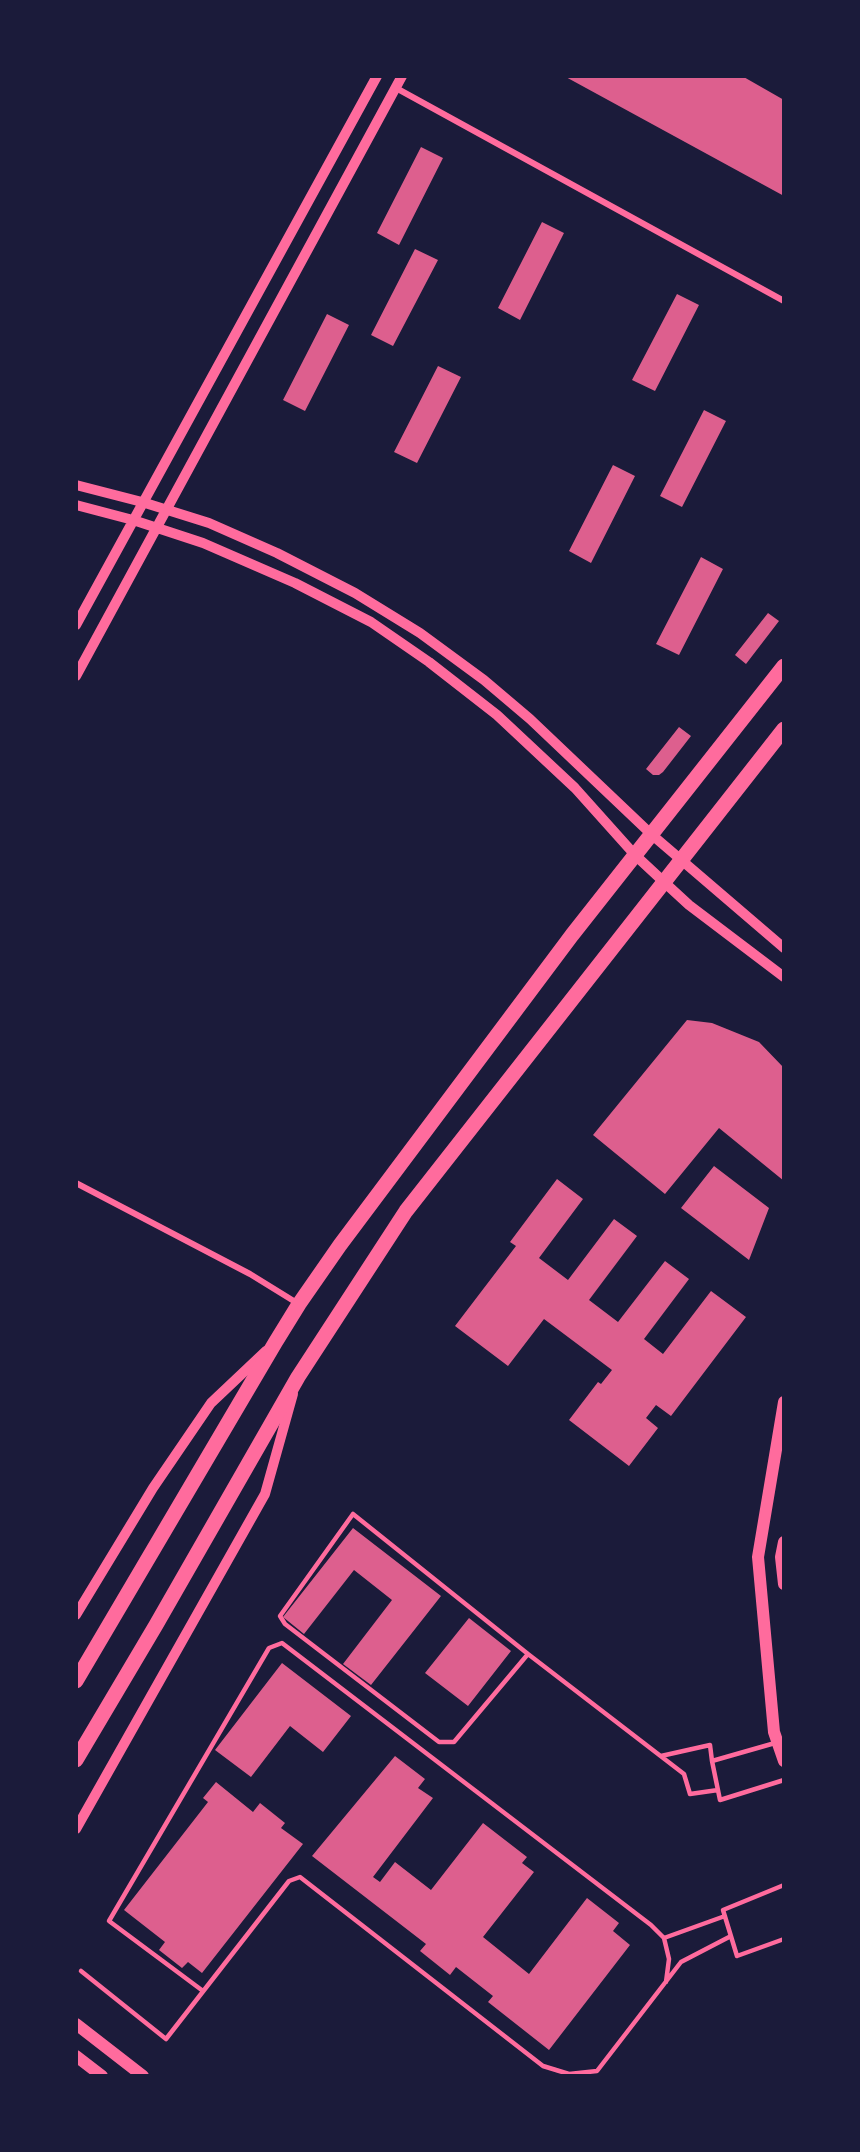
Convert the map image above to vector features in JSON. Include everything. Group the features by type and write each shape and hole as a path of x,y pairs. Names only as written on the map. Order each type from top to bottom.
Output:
{"main road":[{"path":"76,1681 299,1304 378,1191 572,935 783,666"},
{"path":"76,1760 298,1377 406,1212 783,729"},
{"path":"783,1402 758,1557 774,1731 783,1761"},
{"path":"783,1542 781,1557 783,1584"},
{"path":"76,2024 143,2076"},
{"path":"76,2056 102,2076"}],"street":[{"path":"76,625 377,76"},
{"path":"76,676 402,76"},
{"path":"396,88 783,301"},
{"path":"76,485 209,523 277,553 356,593 420,633 484,680 530,719 651,834 783,948"},
{"path":"76,505 157,527 203,543 295,583 371,622 420,655 497,715 548,762 635,855 689,905 783,977"},
{"path":"76,1183 250,1274 299,1304"},
{"path":"76,1615 153,1488 211,1403 275,1342"},
{"path":"76,1829 265,1494 298,1377"}],"lane":[{"path":"528,1654 454,1742 439,1742 285,1624 280,1616 353,1514 528,1654 684,1774 690,1794 718,1790"},
{"path":"203,1991 109,1921 268,1648 282,1643 642,1918 663,1938 669,1959 666,1982"},
{"path":"712,1761 778,1742"},
{"path":"661,1756 710,1745 720,1800 783,1780"},
{"path":"81,1971 166,2038 289,1881 300,1877 543,2066 569,2074 597,2071 681,1962 731,1936"},
{"path":"783,1885 723,1910 737,1956 783,1939"},
{"path":"663,1938 725,1916"}],"building":[{"path":"564,76 742,76 784,100 784,196"},
{"path":"421,147 443,158 399,245 377,233"},
{"path":"542,222 564,233 520,320 498,308"},
{"path":"415,249 438,260 393,346 371,335"},
{"path":"677,294 699,305 655,391 632,380"},
{"path":"327,314 349,325 305,411 283,400"},
{"path":"438,366 461,377 417,463 394,452"},
{"path":"704,410 726,421 682,507 660,496"},
{"path":"613,465 635,476 591,563 569,551"},
{"path":"701,557 723,569 679,655 656,644"},
{"path":"768,613 779,621 746,664 735,655"},
{"path":"679,727 691,736 663,772 653,775 646,769"},
{"path":"687,1020 712,1023 759,1042 784,1068 784,1181 719,1128 665,1194 593,1135"},
{"path":"714,1166 769,1208 749,1260 681,1208"},
{"path":"557,1179 583,1199 539,1258 568,1280 614,1219 637,1236 589,1300 618,1322 665,1261 689,1279 644,1339 663,1354 711,1291 746,1317 671,1416 656,1405 646,1418 658,1428 629,1466 569,1420 598,1382 601,1384 612,1370 544,1319 508,1366 455,1326 516,1246 510,1242"},
{"path":"353,1528 441,1596 371,1685 343,1664 392,1600 354,1570 304,1634 283,1617"},
{"path":"469,1618 511,1651 468,1706 425,1673"},
{"path":"282,1663 351,1716 323,1752 290,1726 251,1777 215,1750"},
{"path":"395,1756 425,1779 418,1788 433,1798 373,1877 380,1882 395,1862 431,1890 483,1823 527,1857 522,1863 534,1872 483,1937 529,1974 587,1898 619,1923 613,1931 630,1945 549,2050 488,2002 493,1996 456,1967 450,1975 420,1951 426,1944 312,1856"},
{"path":"216,1782 253,1812 260,1803 285,1823 281,1828 303,1844 202,1973 188,1962 182,1968 159,1950 165,1942 124,1910 208,1802 203,1798"}]}
